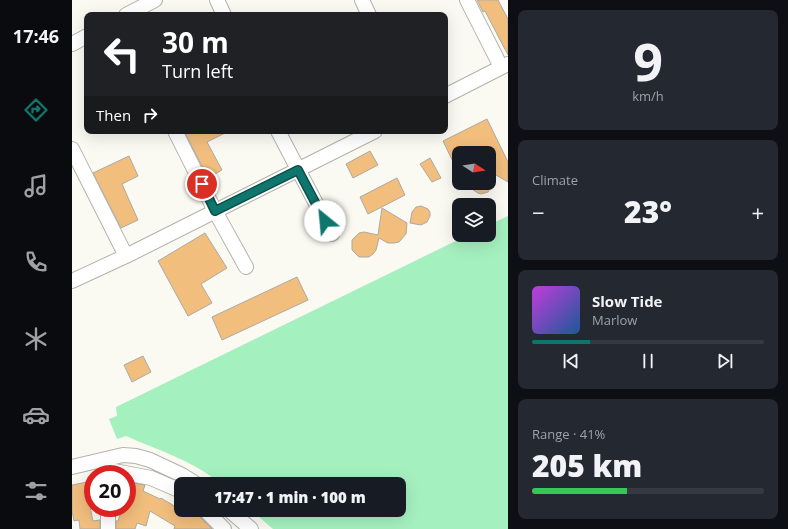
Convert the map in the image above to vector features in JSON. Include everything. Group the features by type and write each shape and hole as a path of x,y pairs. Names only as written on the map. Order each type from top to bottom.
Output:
{"street":[{"path":"132,12 155,0"},
{"path":"217,0 223,12"},
{"path":"362,0 368,12"},
{"path":"448,94 504,66 467,0"},
{"path":"72,44 84,38"},
{"path":"176,134 215,211 246,267"},
{"path":"280,134 332,234"},
{"path":"72,282 369,134"},
{"path":"72,149 126,256"},
{"path":"72,467 123,455 136,456 150,460 185,477"},
{"path":"136,474 151,478 174,488"},
{"path":"108,517 108,529"},
{"path":"212,517 224,529"},
{"path":"237,517 251,529"}],"shaded area":[{"path":"508,216 508,529 273,529 259,517 406,517 406,477 211,477 188,462 126,436 117,439 109,419 117,416 116,407 454,242 496,242 496,222"}],"building":[{"path":"477,0 498,0 508,19 508,55 485,11 483,12"},
{"path":"487,119 508,162 508,182 496,175 496,146 452,146 452,160 443,141"},
{"path":"186,134 223,134 207,142 222,170 208,178"},
{"path":"370,151 378,165 353,178 346,164"},
{"path":"129,156 138,176 122,184 138,220 121,228 93,173"},
{"path":"430,158 441,178 432,182 420,164"},
{"path":"397,178 405,195 368,214 360,197"},
{"path":"474,190 489,190 488,192 481,194"},
{"path":"421,206 428,209 430,212 427,222 421,225 410,223 412,212 416,207"},
{"path":"382,208 407,223 406,234 399,242 394,243 388,243 379,238 376,250 373,254 369,257 359,257 352,250 352,240 359,233 364,232 378,235"},
{"path":"205,233 227,268 201,284 212,303 188,316 158,261"},
{"path":"297,277 308,300 222,340 212,317"},
{"path":"143,356 151,372 132,382 124,365"},
{"path":"84,483 84,517 92,517 93,521 100,520 100,529 80,529 79,520 74,521 72,511 72,485"},
{"path":"136,484 145,485 143,491 160,499 161,498 174,506 174,517 200,517 212,529 174,529 175,526 150,511 146,526 137,523 135,529 116,529 116,521 118,521 119,517 136,517"}],"route":[{"path":"202,184 215,211 298,170 325,221"}]}
